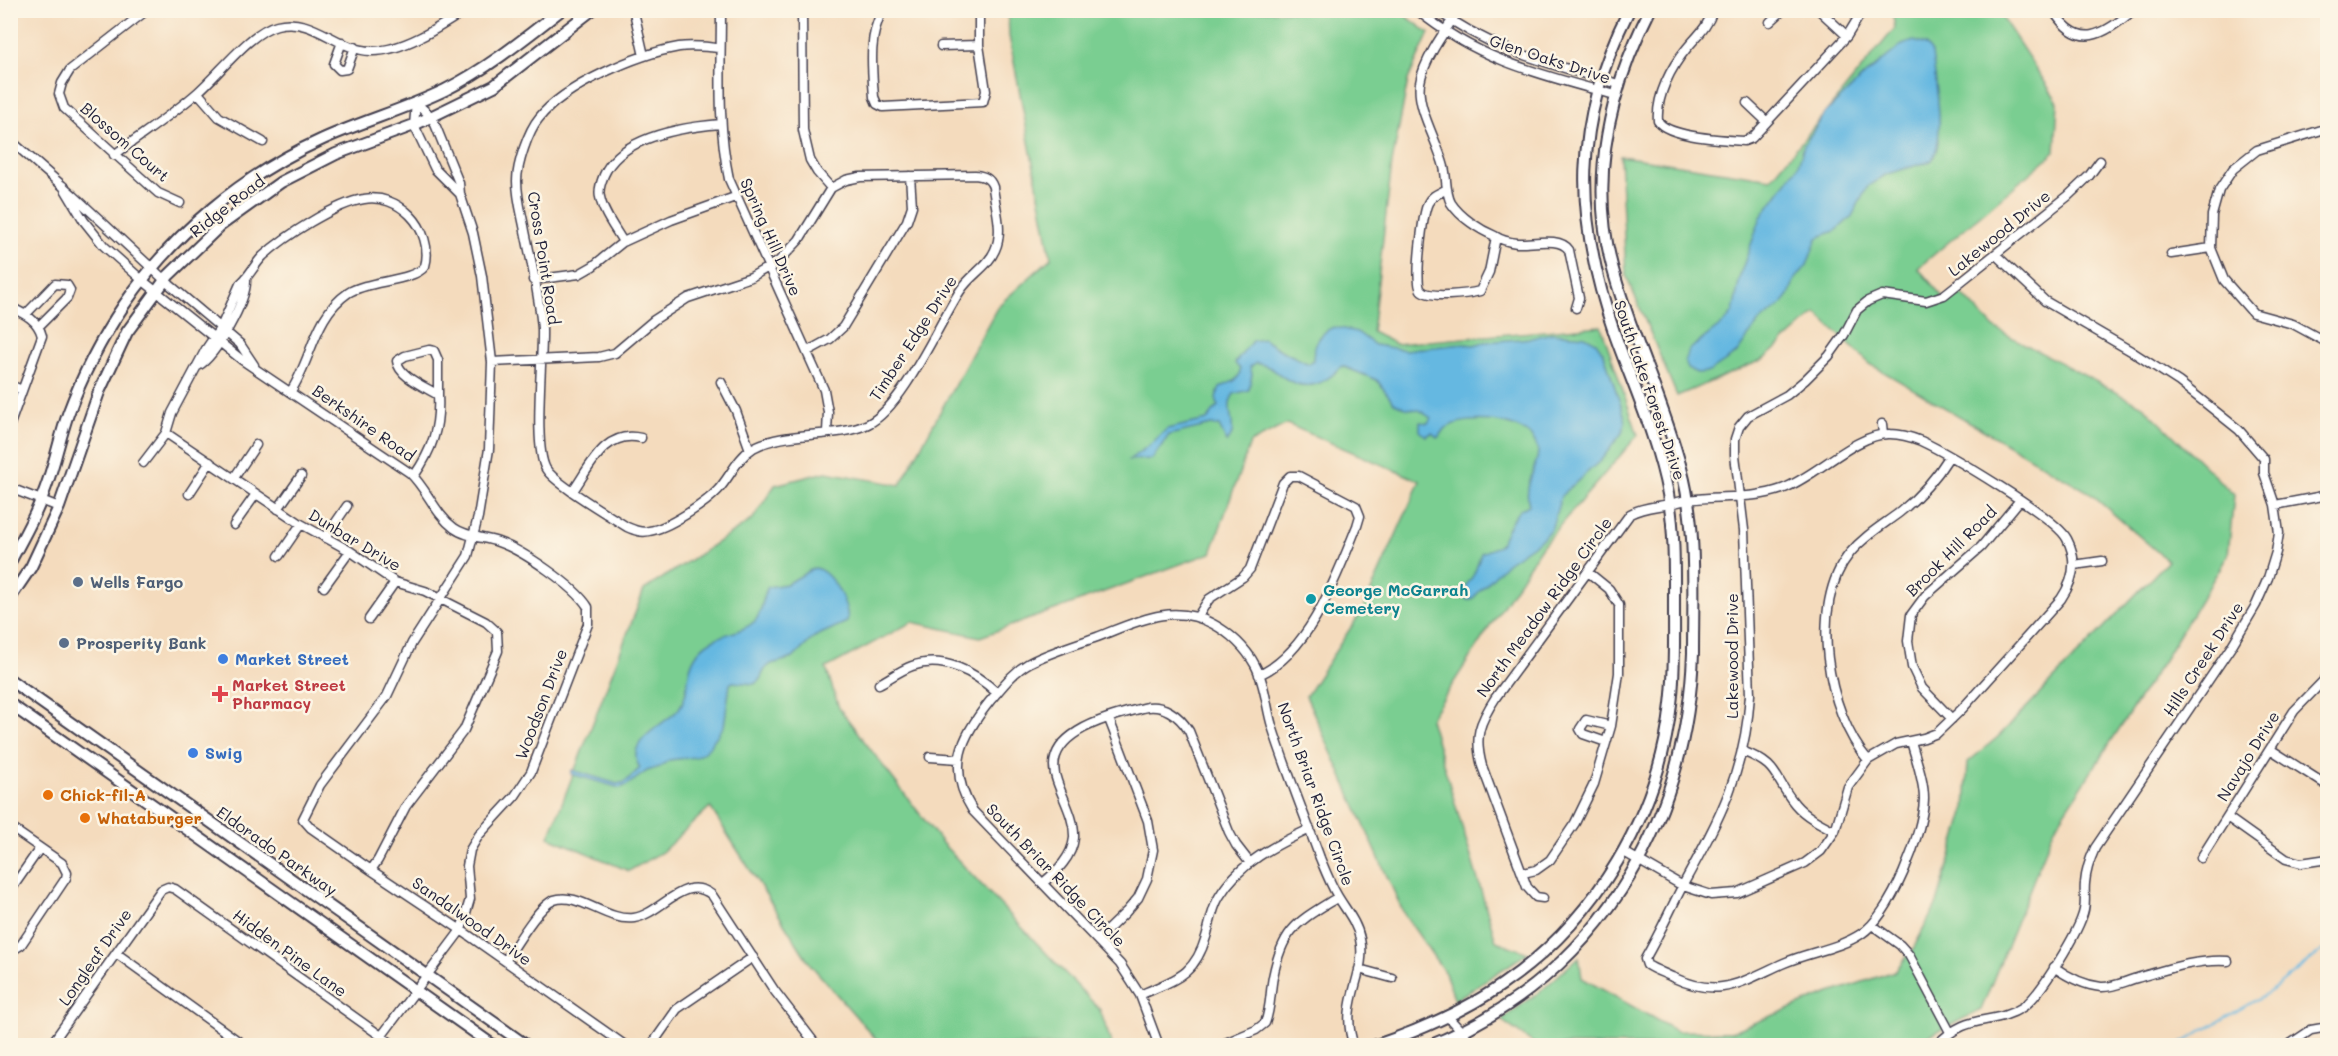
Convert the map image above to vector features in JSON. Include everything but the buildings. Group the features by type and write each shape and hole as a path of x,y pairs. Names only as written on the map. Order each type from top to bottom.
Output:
{"main road":[{"name":"Ridge Road","path":"10,562 42,499 68,414 85,374 105,336 142,279 175,242 212,208 291,154 416,103 477,72 561,10"},
{"name":"Ridge Road","path":"10,598 31,567 59,507 99,392 127,332 164,280 221,225 281,182 336,154 414,125 494,86 592,10"},
{"name":"South Lake Forest Drive","path":"1374,1046 1447,1016 1503,984 1555,940 1597,891 1624,852 1638,824 1653,780 1671,704 1674,660 1673,550 1670,504 1653,438 1602,294 1589,240 1585,174 1590,118 1600,78 1629,10"},
{"name":"South Lake Forest Drive","path":"1429,1046 1513,1000 1567,955 1614,900 1639,861 1666,801 1687,725 1693,653 1688,500 1681,467 1618,287 1608,244 1603,172 1605,145 1617,90 1630,51 1650,10"},
{"name":"Eldorado Parkway","path":"13,681 527,1046"},
{"name":"Eldorado Parkway","path":"10,704 494,1046"},
{"path":"146,799 157,783"}],"street":[{"name":"Blossom Court","path":"147,10 70,70 62,83 59,94 64,108 114,154 158,193 180,203"},
{"path":"114,154 198,93 268,27 290,22 369,51 394,49 444,25 466,10"},
{"name":"Spring Hill Drive","path":"721,10 719,48 721,124 725,162 735,197 808,351 827,401 827,432"},
{"path":"802,10 803,130 810,160 831,188"},
{"path":"883,10 874,31 874,88 877,104 888,107 979,103 985,99 986,83 979,45 979,10"},
{"name":"Glen Oaks Drive","path":"1417,10 1445,33 1503,62 1597,90 1617,90"},
{"name":"Glen Oaks Drive","path":"1437,10 1500,48 1600,78 1617,90"},
{"path":"1459,10 1426,65 1419,84 1423,107 1442,158 1451,202 1457,210 1480,228 1496,237 1516,243 1554,243 1566,246 1569,250 1579,298 1576,308"},
{"path":"1713,10 1707,26 1673,67 1661,98 1658,121 1664,128 1679,132 1744,141 1752,138 1847,36 1860,10"},
{"path":"1770,22 1783,10"},
{"path":"1818,10 1847,36"},
{"path":"2053,10 2069,31 2082,36 2103,33 2134,10"},
{"path":"634,12 644,57"},
{"path":"342,42 334,64 340,70 347,69 355,47"},
{"path":"941,46 979,45"},
{"name":"Cross Point Road","path":"719,48 678,47 644,57 588,80 547,109 533,126 517,182 542,327 540,436 542,461 553,478 633,529 647,532 662,527 713,495 750,450"},
{"path":"198,93 219,117 263,142"},
{"path":"416,103 432,117 459,183 482,276 492,362 489,449 473,535 468,556 440,600"},
{"path":"416,103 414,125 435,169 460,194"},
{"path":"1747,103 1766,121"},
{"path":"624,242 606,214 600,198 600,185 612,162 632,146 657,136 692,127 721,124"},
{"path":"2328,128 2257,150 2233,169 2219,190 2212,215 2211,248 2224,280 2253,313 2293,324 2328,343"},
{"name":"Berkshire Road","path":"10,140 164,280 240,344 256,368"},
{"name":"Lakewood Drive","path":"1911,741 1923,793 1920,820 1898,886 1872,925 1851,940 1809,953 1718,989 1699,988 1650,967 1645,962 1719,819 1742,751 1750,695 1747,663 1744,530 1735,455 1735,439 1739,427 1748,416 1787,395 1810,375 1836,346 1857,310 1872,298 1882,295 1919,301 1939,298 2068,196 2089,176 2100,161"},
{"name":"Timber Edge Drive","path":"750,450 768,443 864,426 888,408 909,378 964,284 991,257 999,233 993,187 988,179 975,175 910,176"},
{"path":"492,362 599,357 615,353 654,320 682,302 699,293 751,277 768,268 793,248 831,188 854,178 910,176 912,206 908,221 843,327 830,339 808,351"},
{"name":"Berkshire Road","path":"63,186 84,221 104,246 242,360 414,476 447,522 464,533 504,544 543,567 579,595 590,611"},
{"path":"1447,189 1432,198 1426,208 1418,274 1421,290 1430,295 1480,291 1486,283 1496,237"},
{"path":"533,280 579,274 624,242 671,220 735,197"},
{"path":"143,463 166,433 198,366 206,362 246,288 246,280 264,255 289,236 319,218 363,199 385,200 398,205 416,222 421,231 427,255 425,266 414,274 357,288 336,303 320,325 301,373 291,391"},
{"path":"10,211 13,217 10,223"},
{"path":"2171,254 2211,248"},
{"name":"Hills Creek Drive","path":"1936,1046 1950,1032 1973,1021 2004,1014 2024,1006 2054,967 2081,921 2084,912 2087,868 2100,840 2231,647 2256,605 2268,578 2279,533 2275,505 2264,473 2264,459 2252,442 2179,382 2131,351 2053,307 1996,255"},
{"path":"26,314 55,284 67,285 70,290 68,298 39,326"},
{"path":"10,307 26,314 39,326 42,336 22,390 13,407 10,424"},
{"path":"414,476 431,450 436,437 438,423 438,395 438,360 434,351 405,356 398,361 400,369 438,395"},
{"path":"722,382 736,411 750,450"},
{"path":"10,385 22,390"},
{"path":"1624,852 1683,886 1704,894 1719,895 1737,893 1759,885 1813,858 1835,831 1848,787 1868,760 1888,748 1937,733 2061,599 2070,585 2074,565 2067,537 2057,525 1949,457 1909,437 1883,434 1882,424"},
{"name":"Dunbar Drive","path":"166,433 301,524 350,551 395,582 425,591 490,625 497,632 498,651 464,730 406,806 371,870"},
{"name":"North Meadow Ridge Circle","path":"1543,898 1531,893 1523,873 1482,766 1478,751 1478,732 1496,697 1630,514 1650,506 1688,500 1740,497 1791,486 1810,476 1855,445 1883,434"},
{"path":"573,491 605,446 619,437 641,438"},
{"path":"234,478 256,445"},
{"path":"1868,760 1846,727 1833,687 1827,633 1834,584 1848,555 1859,543 1914,499 1930,483 1949,457"},
{"path":"189,494 210,462"},
{"path":"278,509 301,476"},
{"path":"1198,616 1209,599 1243,578 1250,569 1283,483 1290,476 1299,476 1356,506 1360,516 1357,526 1330,589 1313,620 1285,658 1259,675"},
{"path":"10,488 59,507"},
{"path":"234,525 256,494"},
{"path":"2275,505 2328,495"},
{"name":"Brook Hill Road","path":"1952,719 1922,688 1912,667 1908,641 1911,615 1925,596 1981,547 2020,500"},
{"path":"325,538 347,506"},
{"path":"279,556 301,524"},
{"path":"324,587 350,551"},
{"path":"2074,565 2102,561"},
{"path":"1523,873 1542,866 1559,848 1585,804 1611,726 1619,673 1618,605 1609,589 1588,572"},
{"path":"369,619 395,582"},
{"name":"Sandalwood Drive","path":"440,600 411,643 387,696 320,785 303,819 311,828 626,1046"},
{"name":"Woodson Drive","path":"374,1046 461,930 470,899 467,866 470,850 479,835 515,796 531,772 588,624 590,611"},
{"name":"North Briar Ridge Circle","path":"997,693 1012,675 1039,659 1158,615 1177,613 1198,616 1216,625 1237,642 1251,659 1259,675 1272,727 1321,860 1361,940 1359,969 1349,1012 1354,1046"},
{"path":"879,684 910,667 938,663 974,674 997,693"},
{"name":"Navajo Drive","path":"2201,858 2294,711 2327,678"},
{"name":"South Briar Ridge Circle","path":"997,693 973,723 966,736 959,759 961,785 974,811 1098,939 1126,972 1140,995 1159,1046"},
{"path":"1043,883 1065,860 1074,838 1068,810 1053,770 1053,760 1063,742 1071,735 1109,719 1153,707 1171,713 1183,722 1189,731 1229,832 1250,863"},
{"path":"1098,939 1138,898 1147,879 1154,850 1148,821 1109,719"},
{"path":"1606,742 1583,734 1580,729 1586,720 1611,726"},
{"path":"2270,749 2328,786"},
{"path":"1742,751 1768,764 1796,805 1835,831"},
{"path":"930,757 959,759"},
{"path":"2227,817 2286,859 2301,863 2328,859"},
{"path":"10,826 65,868 66,878 21,945 13,947"},
{"path":"1140,995 1193,967 1201,952 1219,898 1229,883 1250,863 1274,847 1310,829"},
{"path":"10,891 40,848"},
{"name":"Longleaf Drive","path":"50,1046 160,890 166,887"},
{"name":"Hidden Pine Lane","path":"166,887 175,889 395,1046"},
{"path":"505,961 540,911 554,900 570,899 604,913 628,919 645,915 684,890 698,888 712,895 791,1014 817,1046"},
{"path":"1218,1046 1256,1030 1264,1023 1280,949 1286,936 1300,921 1338,897"},
{"path":"1872,925 1900,945 1909,955 1950,1032"},
{"path":"116,953 245,1046"},
{"path":"651,1046 677,1009 753,957"},
{"path":"2054,967 2085,984 2104,987 2186,963 2209,960 2228,961"},
{"path":"1359,969 1392,978"},
{"path":"1447,1016 1475,1046"},
{"path":"2287,1046 2311,1030 2328,1027"}],"green space":[{"path":"1008,11 1399,11 1429,33 1408,80 1392,163 1372,332 1396,344 1601,326 1638,435 1542,546 1430,719 1496,941 1528,953 1455,1000 1445,973 1404,914 1306,696 1363,609 1420,481 1287,424 1250,443 1211,553 980,637 912,622 826,668 839,708 942,843 1100,1010 1112,1045 881,1045 810,964 710,807 662,852 629,871 549,837 644,590 752,520 775,485 826,472 900,485 998,306 1051,258 1009,36"},
{"path":"1892,11 1998,11 2058,102 2055,152 1918,268 1948,303 1961,293 1994,328 2143,406 2234,495 2228,555 2164,660 2054,829 1981,1010 1908,1046 1536,1045 1501,1020 1542,990 1579,957 1582,978 1676,1031 1731,1032 1827,994 1895,971 1913,949 1937,903 1965,809 1968,762 1999,736 2168,561 2087,491 1870,364 1816,313 1764,359 1677,396 1626,275 1620,156 1771,179 1895,28"}],"water":[{"path":"1914,41 1926,45 1932,53 1939,124 1936,151 1931,161 1887,174 1868,186 1852,216 1837,230 1817,238 1807,265 1794,281 1789,295 1782,304 1758,323 1736,354 1709,372 1697,373 1688,369 1685,360 1689,350 1726,321 1733,312 1741,272 1761,217 1798,166 1804,145 1826,112 1865,75 1902,45"},
{"path":"1334,327 1357,332 1375,345 1405,350 1474,345 1532,338 1551,333 1585,336 1596,342 1604,354 1624,415 1625,423 1622,433 1601,460 1561,496 1552,527 1543,538 1507,563 1472,599 1468,600 1465,598 1466,587 1474,574 1481,553 1499,546 1513,518 1529,505 1528,488 1537,459 1537,447 1532,438 1523,430 1511,425 1482,420 1468,421 1446,428 1438,438 1432,433 1426,436 1420,431 1420,422 1428,423 1431,418 1419,410 1394,403 1377,380 1342,366 1325,380 1305,385 1290,381 1272,369 1256,363 1250,367 1252,374 1249,390 1234,394 1231,400 1232,431 1227,442 1219,426 1211,425 1169,435 1152,459 1129,460 1167,429 1207,420 1218,406 1216,397 1220,388 1238,377 1240,369 1235,363 1252,341 1263,339 1309,364 1313,360 1318,340"},
{"path":"814,568 827,575 838,590 846,607 847,622 814,637 793,658 771,664 765,669 759,681 754,684 733,682 730,684 724,726 706,751 695,757 669,760 620,788 571,774 572,770 617,784 625,782 640,768 636,758 641,742 678,710 682,703 691,666 699,651 712,640 749,626 755,621 760,613 768,587 787,584"}],"waterway":[{"path":"2177,1046 2271,991 2328,946"}],"place":[{"name":"Wells Fargo","path":"78,582"},
{"name":"George McGarrah Cemetery","path":"1311,599"},
{"name":"Prosperity Bank","path":"64,643"},
{"name":"Market Street","path":"223,659"},
{"name":"Market Street Pharmacy","path":"220,694"},
{"name":"Swig","path":"193,753"},
{"name":"Chick-fil-A","path":"48,795"},
{"name":"Whataburger","path":"85,818"}]}
